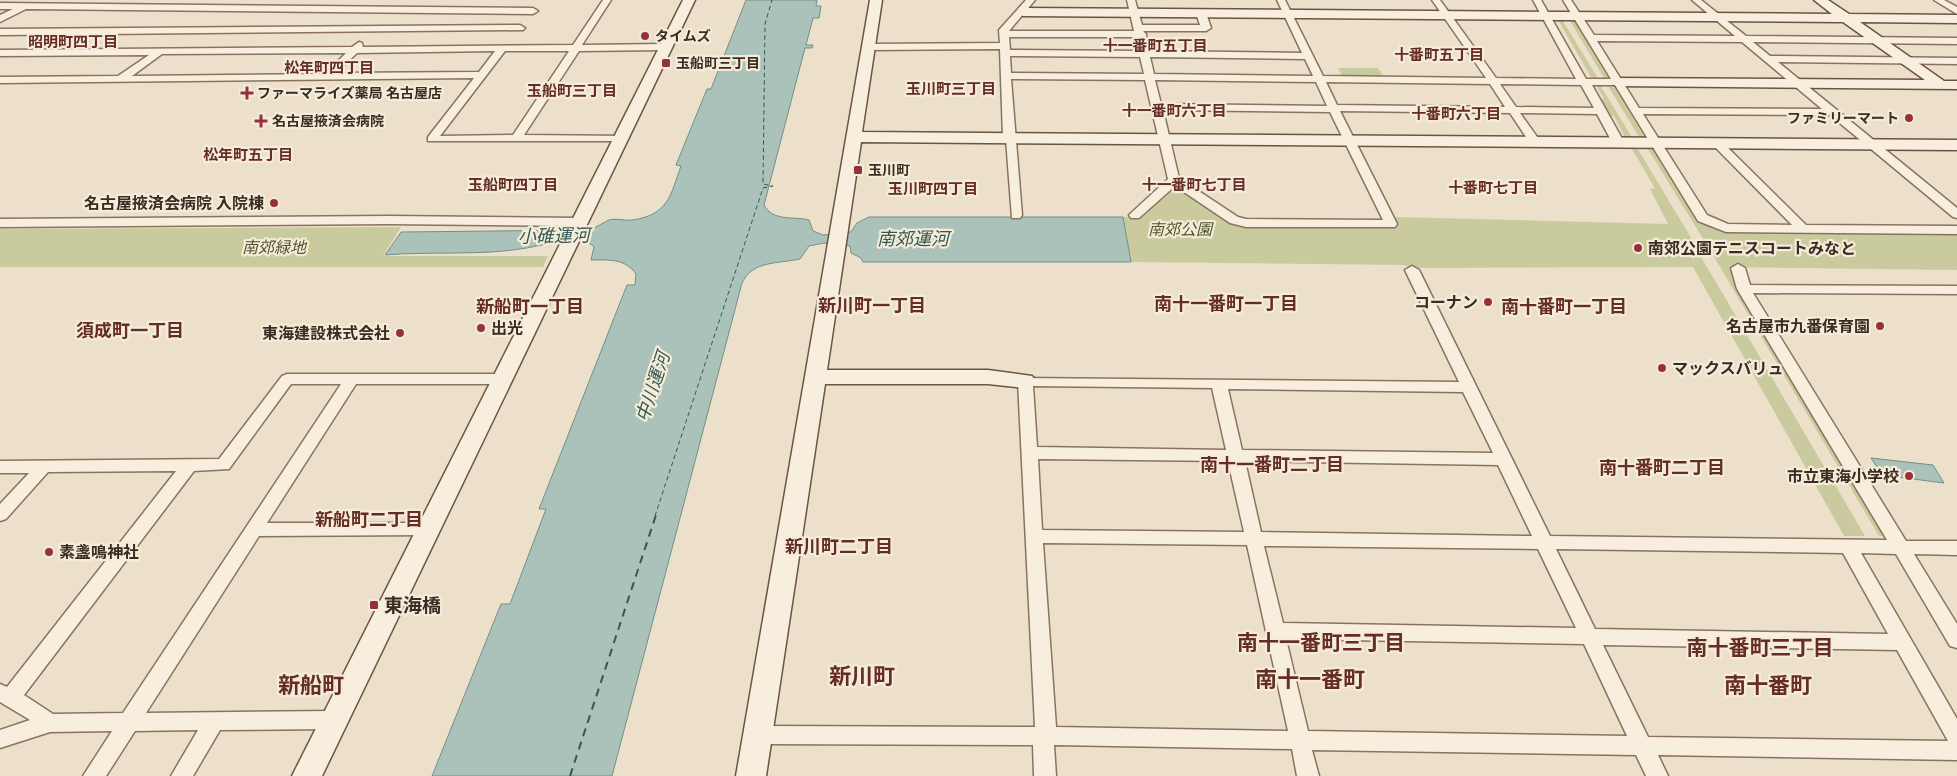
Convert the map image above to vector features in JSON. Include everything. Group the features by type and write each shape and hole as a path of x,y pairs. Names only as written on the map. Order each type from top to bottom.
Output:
{"street":[{"path":"0,19 37,0"},
{"path":"120,79 236,0"},
{"path":"327,77 404,0"},
{"path":"516,139 607,0"},
{"path":"306,776 689,0"},
{"path":"751,776 876,0"},
{"path":"1016,215 1004,30 1023,12 1032,0"},
{"path":"1131,0 1136,13 1174,180 1234,220 1246,223 1391,224 1281,0"},
{"path":"1436,0 1534,141"},
{"path":"1537,0 1618,142"},
{"path":"1567,0 1616,82 1702,218 1726,228 1957,230"},
{"path":"1696,0 1957,214"},
{"path":"1820,0 1906,60 1947,85 1957,95"},
{"path":"1938,0 1957,11"},
{"path":"0,6 393,11 536,8 432,140 621,138"},
{"path":"1023,12 1957,19"},
{"path":"1004,34 1206,28 1201,13"},
{"path":"0,32 520,28"},
{"path":"1589,38 1957,40"},
{"path":"869,46 1146,55 1308,56"},
{"path":"0,52 665,47"},
{"path":"1768,59 1957,61"},
{"path":"0,80 482,75"},
{"path":"1006,76 1947,85"},
{"path":"1158,107 1600,111"},
{"path":"1634,111 1833,112"},
{"path":"854,137 1957,145"},
{"path":"1718,142 1803,229"},
{"path":"1135,215 1174,180"},
{"path":"0,223 390,220 578,224"},
{"path":"1738,268 1744,288 1900,547 1955,632"},
{"path":"1412,270 1657,776"},
{"path":"1744,288 1957,290"},
{"path":"816,377 988,377 1025,381 1469,387"},
{"path":"0,467 223,465 286,379 501,379"},
{"path":"94,776 352,379"},
{"path":"1025,381 1046,776"},
{"path":"1219,384 1308,776"},
{"path":"1029,453 1504,459"},
{"path":"50,723 6,695 189,466"},
{"path":"0,515 43,467"},
{"path":"254,530 428,529"},
{"path":"1034,536 1957,548"},
{"path":"1848,546 1957,738"},
{"path":"1275,631 1902,642"},
{"path":"0,739 50,723 334,720"},
{"path":"182,776 214,722"},
{"path":"758,735 1044,736 1642,744 1957,751"}],"green space":[{"path":"1557,18 1561,18 1599,80 1592,79"},
{"path":"1569,19 1575,20 1610,79 1605,80"},
{"path":"1338,68 1378,68 1383,76 1342,76"},
{"path":"1596,85 1600,85 1633,139 1626,139 1614,116 1606,116 1597,99 1604,99"},
{"path":"1608,86 1616,88 1645,138 1641,140"},
{"name":"南郊公園","path":"1630,146 1636,146 1693,241 1705,242 1646,146 1655,150 1698,220 1724,231 1957,233 1957,270 1729,267 1737,285 1887,533 1883,536 1879,536 1710,250 1697,250 1865,536 1844,536 1693,267 1420,268 1402,265 1131,262 1123,217 1143,216 1162,197 1179,191 1186,192 1247,225 1396,226 1395,217 1668,224 1650,189 1655,188"},
{"name":"南郊緑地","path":"401,227 383,256 548,256 543,267 0,267 0,229"}],"water":[{"path":"746,0 817,0 816,6 821,6 819,18 813,18 806,45 813,45 812,48 805,48 764,205 773,214 809,220 813,231 823,235 851,232 857,223 869,217 1123,217 1131,262 863,262 861,258 851,253 850,246 824,243 809,246 800,259 767,264 753,270 742,283 612,776 432,776 501,604 510,604 546,509 539,509 627,285 635,285 636,274 627,265 616,261 591,260 594,247 589,243 573,241 492,252 385,255 401,232 588,230 609,220 633,220 654,213 661,208 670,195 681,166 676,165 707,89 711,89"},
{"path":"1871,458 1933,465 1944,483 1882,475"}],"ferry route":[{"path":"655,516 763,188 773,186 763,184 765,24 772,0"},
{"path":"570,776 656,515"}],"place":[{"name":"タイムズ","path":"645,36"},
{"name":"玉船町三丁目","path":"666,63"},
{"name":"ファーマライズ薬局 名古屋店","path":"247,93"},
{"name":"ファミリーマート","path":"1909,118"},
{"name":"名古屋掖済会病院","path":"261,121"},
{"name":"玉川町","path":"858,170"},
{"name":"名古屋掖済会病院 入院棟","path":"274,203"},
{"name":"南郊公園テニスコートみなと","path":"1638,248"},
{"name":"コーナン","path":"1488,302"},
{"name":"名古屋市九番保育園","path":"1880,326"},
{"name":"出光","path":"481,328"},
{"name":"東海建設株式会社","path":"400,333"},
{"name":"マックスバリュ","path":"1662,368"},
{"name":"市立東海小学校","path":"1909,476"},
{"name":"素盞鳴神社","path":"49,552"},
{"name":"東海橋","path":"374,605"}],"district":[{"name":"昭明町四丁目","path":"73,42"},
{"name":"十一番町五丁目","path":"1155,46"},
{"name":"十番町五丁目","path":"1439,55"},
{"name":"松年町四丁目","path":"329,68"},
{"name":"玉川町三丁目","path":"951,89"},
{"name":"玉船町三丁目","path":"572,91"},
{"name":"十一番町六丁目","path":"1174,111"},
{"name":"十番町六丁目","path":"1456,114"},
{"name":"松年町五丁目","path":"248,155"},
{"name":"玉船町四丁目","path":"513,185"},
{"name":"十一番町七丁目","path":"1194,185"},
{"name":"十番町七丁目","path":"1493,188"},
{"name":"玉川町四丁目","path":"933,189"},
{"name":"南十一番町一丁目","path":"1226,304"},
{"name":"新川町一丁目","path":"872,306"},
{"name":"新船町一丁目","path":"530,307"},
{"name":"南十番町一丁目","path":"1564,307"},
{"name":"須成町一丁目","path":"130,331"},
{"name":"南十一番町二丁目","path":"1272,465"},
{"name":"南十番町二丁目","path":"1662,468"},
{"name":"新船町二丁目","path":"369,520"},
{"name":"新川町二丁目","path":"839,547"},
{"name":"南十一番町三丁目","path":"1321,643"},
{"name":"南十番町三丁目","path":"1760,648"},
{"name":"新川町","path":"862,676"},
{"name":"南十一番町","path":"1310,679"},
{"name":"新船町","path":"311,685"},
{"name":"南十番町","path":"1768,685"}],"water label":[{"name":"小碓運河","path":"554,236"},
{"name":"南郊運河","path":"913,239"},
{"name":"中川運河","path":"653,387"}]}
